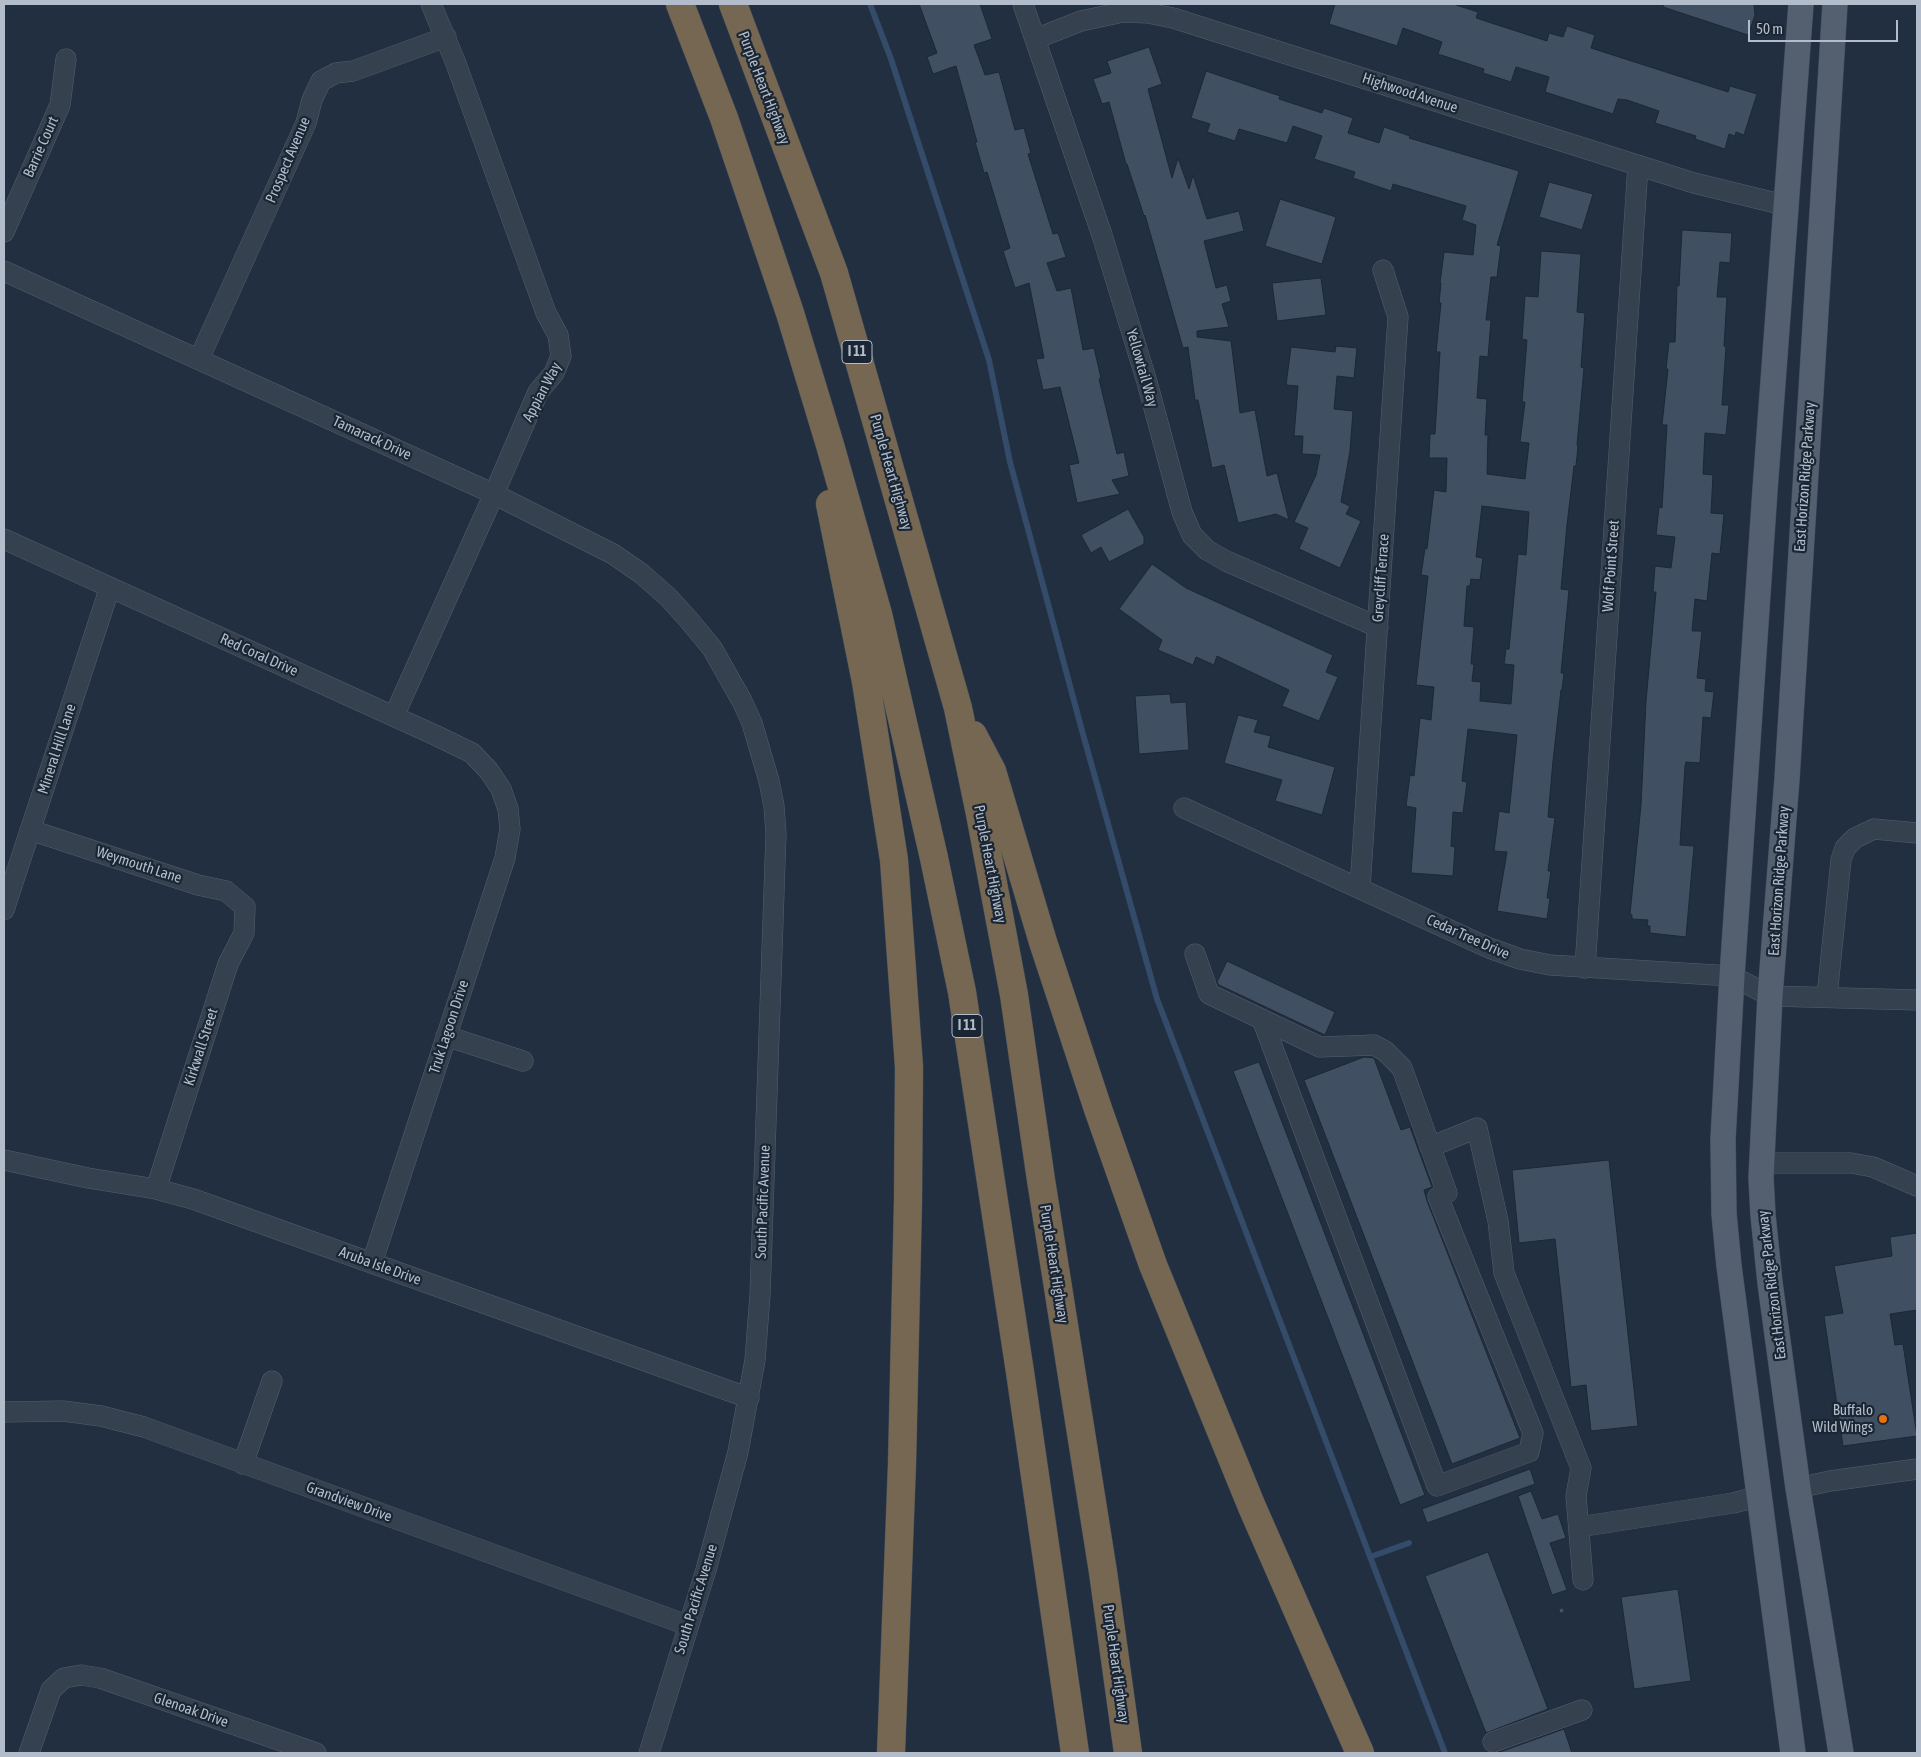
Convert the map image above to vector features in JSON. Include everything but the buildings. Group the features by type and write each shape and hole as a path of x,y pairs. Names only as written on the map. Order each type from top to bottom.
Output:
{"highway":[{"name":"I 11","path":"680,4 724,118 790,312 830,445 878,614 934,858 962,992 1020,1372 1075,1753"},
{"name":"Purple Heart Highway","path":"733,4 834,273 958,708 1014,995 1042,1190 1103,1572 1128,1753"},
{"path":"790,312 860,653 881,768 894,860 905,996 909,1067 908,1201 902,1464 891,1753"},
{"path":"958,708 992,770 1046,951 1098,1109 1153,1265 1252,1507 1360,1753"}],"main road":[{"path":"1793,1753 1724,1214 1723,1138 1732,976 1784,205 1801,4"},
{"name":"East Horizon Ridge Parkway","path":"1835,4 1787,779 1770,996 1762,1163 1763,1216 1768,1264 1798,1488 1841,1753"},
{"path":"1760,1496 1798,1488"}],"street":[{"name":"Appian Way","path":"394,716 538,392 554,373 561,356 558,335 546,313 446,38 431,4"},
{"name":"Yellowtail Way","path":"1023,4 1102,234 1182,512 1192,535 1207,550 1226,562 1378,627"},
{"name":"Highwood Avenue","path":"1035,39 1102,15 1124,12 1148,13 1173,18 1694,183 1784,205"},
{"name":"Prospect Avenue","path":"199,359 306,123 312,100 321,81 336,73 353,70 446,38"},
{"name":"Barrie Court","path":"4,232 60,105 66,59"},
{"name":"Wolf Point Street","path":"1585,968 1638,165"},
{"name":"Greycliff Terrace","path":"1360,888 1398,316 1383,270"},
{"name":"Tamarack Drive","path":"4,271 494,494 613,554 642,574 668,597 712,648"},
{"name":"Red Coral Drive","path":"4,539 472,753 489,771 502,789"},
{"name":"Mineral Hill Lane","path":"4,910 110,587"},
{"name":"South Pacific Avenue","path":"649,1753 687,1625 706,1570 738,1452 755,1360 760,1295 776,834 772,798 752,723 742,701 712,648"},
{"name":"Truk Lagoon Drive","path":"372,1263 505,858 510,829 508,809 502,789"},
{"name":"Cedar Tree Drive","path":"1184,808 1489,948 1520,959 1550,965 1585,968 1732,976 1770,996"},
{"path":"1827,996 1841,860 1845,848 1855,838 1874,829 1917,833"},
{"name":"Weymouth Lane","path":"30,830 198,884 226,891 245,907"},
{"name":"Kirkwall Street","path":"156,1189 228,964 244,933 245,907"},
{"path":"1195,954 1209,994 1262,1019 1320,1047 1374,1045 1385,1052 1402,1068 1446,1193 1438,1197 1533,1433 1529,1452 1438,1486 1262,1019"},
{"path":"1770,996 1827,996 1917,1000"},
{"path":"446,1036 523,1061"},
{"path":"1430,1148 1477,1128 1498,1221 1504,1273 1581,1468 1576,1496 1583,1580"},
{"name":"Aruba Isle Drive","path":"4,1160 42,1169 156,1189 193,1199 749,1398"},
{"path":"1762,1163 1851,1163 1873,1167 1917,1186"},
{"path":"243,1464 272,1380"},
{"name":"Grandview Drive","path":"4,1412 63,1411 101,1416 144,1427 687,1625"},
{"path":"1798,1488 1830,1481 1917,1469"},
{"path":"1579,1527 1733,1503 1760,1496"},
{"name":"Glenoak Drive","path":"29,1753 51,1690 64,1678 81,1674 100,1678 316,1753"},
{"path":"1493,1742 1582,1710"}],"waterway":[{"path":"870,4 891,59 989,360 1010,462 1157,999 1445,1753"},
{"path":"1370,1557 1409,1543"}],"place":[{"name":"Buffalo Wild Wings","path":"1883,1419"}]}
